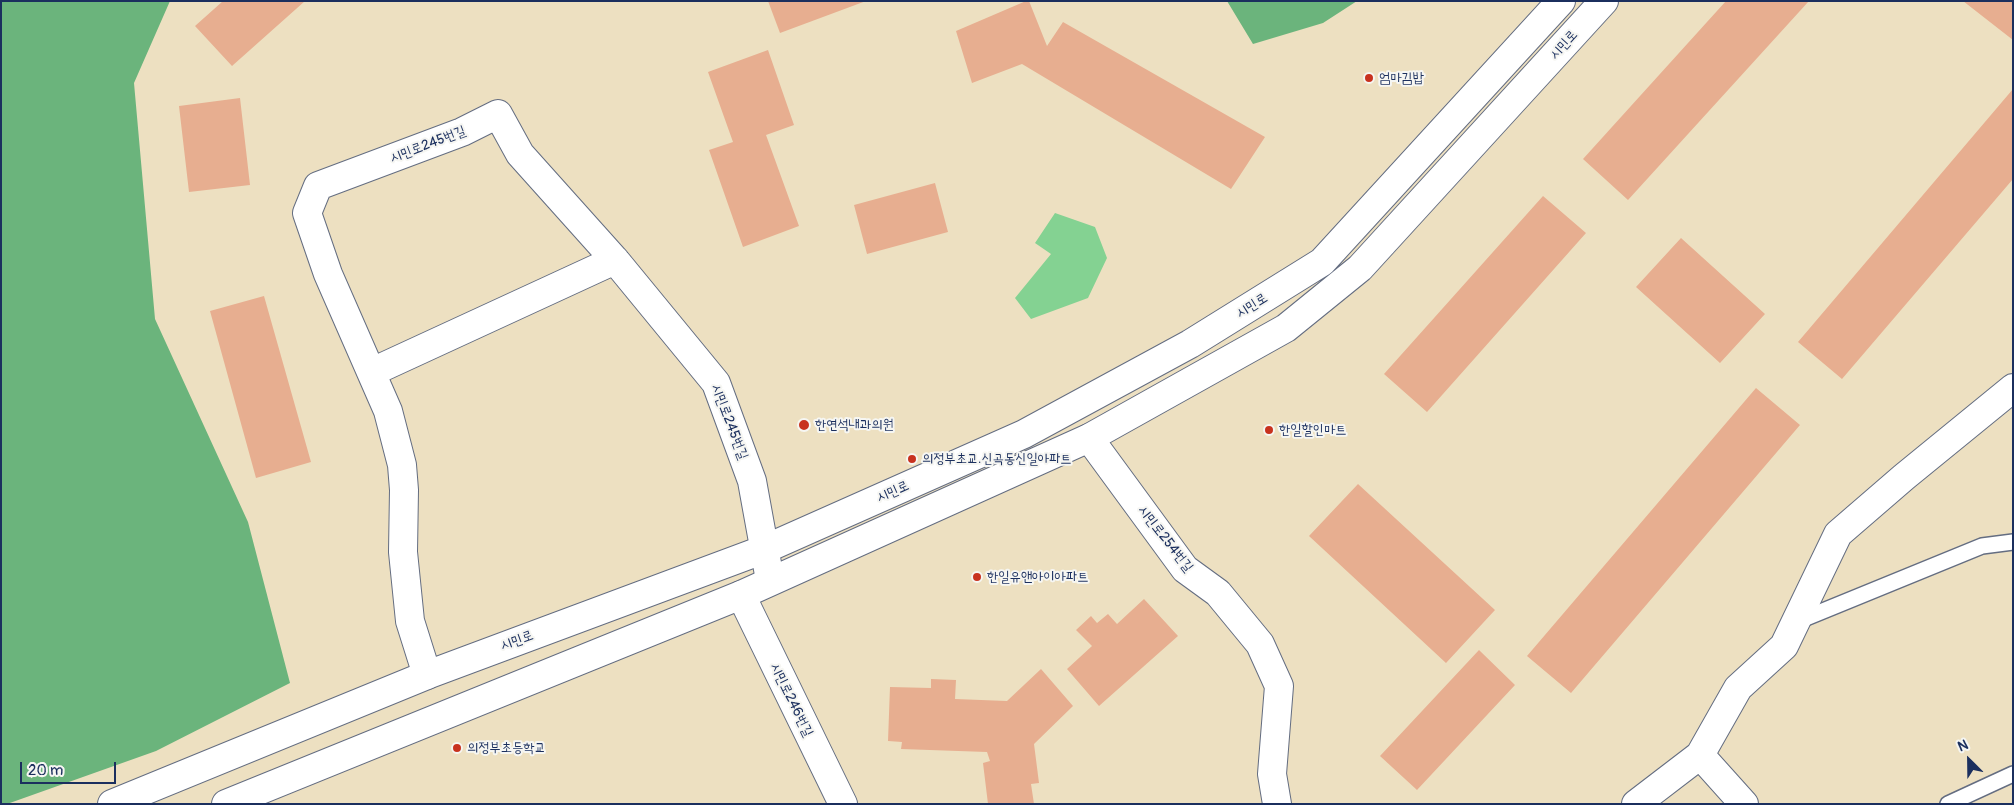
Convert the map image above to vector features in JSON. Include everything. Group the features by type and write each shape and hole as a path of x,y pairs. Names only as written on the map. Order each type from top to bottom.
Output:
{"street":[{"name":"시민로","path":"112,804 427,674 764,549 1024,434 1190,344 1322,262 1561,1"},
{"name":"시민로","path":"226,804 741,595 770,580 1088,438 1286,328 1360,268 1604,1"},
{"name":"시민로245번길","path":"427,674 410,621 403,552 404,490 402,465 388,411 328,274 307,213 318,186 462,132 498,114 520,154 614,260 716,382 752,481 770,580"},
{"path":"372,372 614,260"},
{"path":"1636,804 1700,755 1738,688 1784,646 1838,534 2013,388"},
{"name":"시민로254번길","path":"1088,438 1185,569 1218,593 1260,644 1279,686 1272,774 1274,802"},
{"name":"시민로246번길","path":"741,595 843,804"},
{"path":"1700,755 1744,804"}],"lane":[{"path":"1796,622 1982,546 2013,542"},
{"path":"1948,804 2013,774"}],"green space":[{"path":"1,1 170,1 134,83 155,319 248,522 290,683 156,751 7,804 1,804"},
{"path":"1227,1 1357,1 1323,23 1253,44"},
{"path":"1055,213 1095,227 1107,258 1088,298 1031,319 1015,298 1051,254 1035,243"}],"building":[{"path":"223,1 305,1 232,66 195,26"},
{"path":"768,1 866,1 780,33"},
{"path":"1029,1 1047,46 1063,22 1265,137 1231,189 1022,64 972,83 956,31"},
{"path":"1726,1 1809,1 1628,200 1583,159"},
{"path":"1963,1 2013,1 2013,40"},
{"path":"768,50 794,125 766,135 799,226 743,247 709,150 733,142 708,72"},
{"path":"2013,89 2013,179 1842,379 1798,342"},
{"path":"240,98 250,185 189,192 179,106"},
{"path":"935,183 948,232 867,254 854,205"},
{"path":"1543,196 1586,233 1427,412 1384,374"},
{"path":"1681,238 1765,314 1720,363 1636,287"},
{"path":"264,296 311,462 256,478 210,311"},
{"path":"1756,388 1800,425 1571,693 1527,656"},
{"path":"1358,484 1495,610 1446,663 1309,536"},
{"path":"1144,599 1178,636 1099,706 1067,669 1092,646 1076,630 1091,616 1097,623 1108,614 1117,624"},
{"path":"1479,650 1515,685 1417,790 1380,756"},
{"path":"1041,669 1073,706 1034,744 1039,783 1031,784 1034,804 988,804 983,763 990,761 987,752 901,749 902,742 888,741 890,687 931,688 931,679 956,680 955,699 1007,701"}],"place":[{"name":"엄마김밥","path":"1369,78"},
{"name":"한연석내과의원","path":"804,425"},
{"name":"한일할인마트","path":"1269,430"},
{"name":"의정부초교.신곡동신일아파트","path":"912,459"},
{"name":"한일유앤아이아파트","path":"977,577"},
{"name":"의정부초등학교","path":"457,748"}]}
